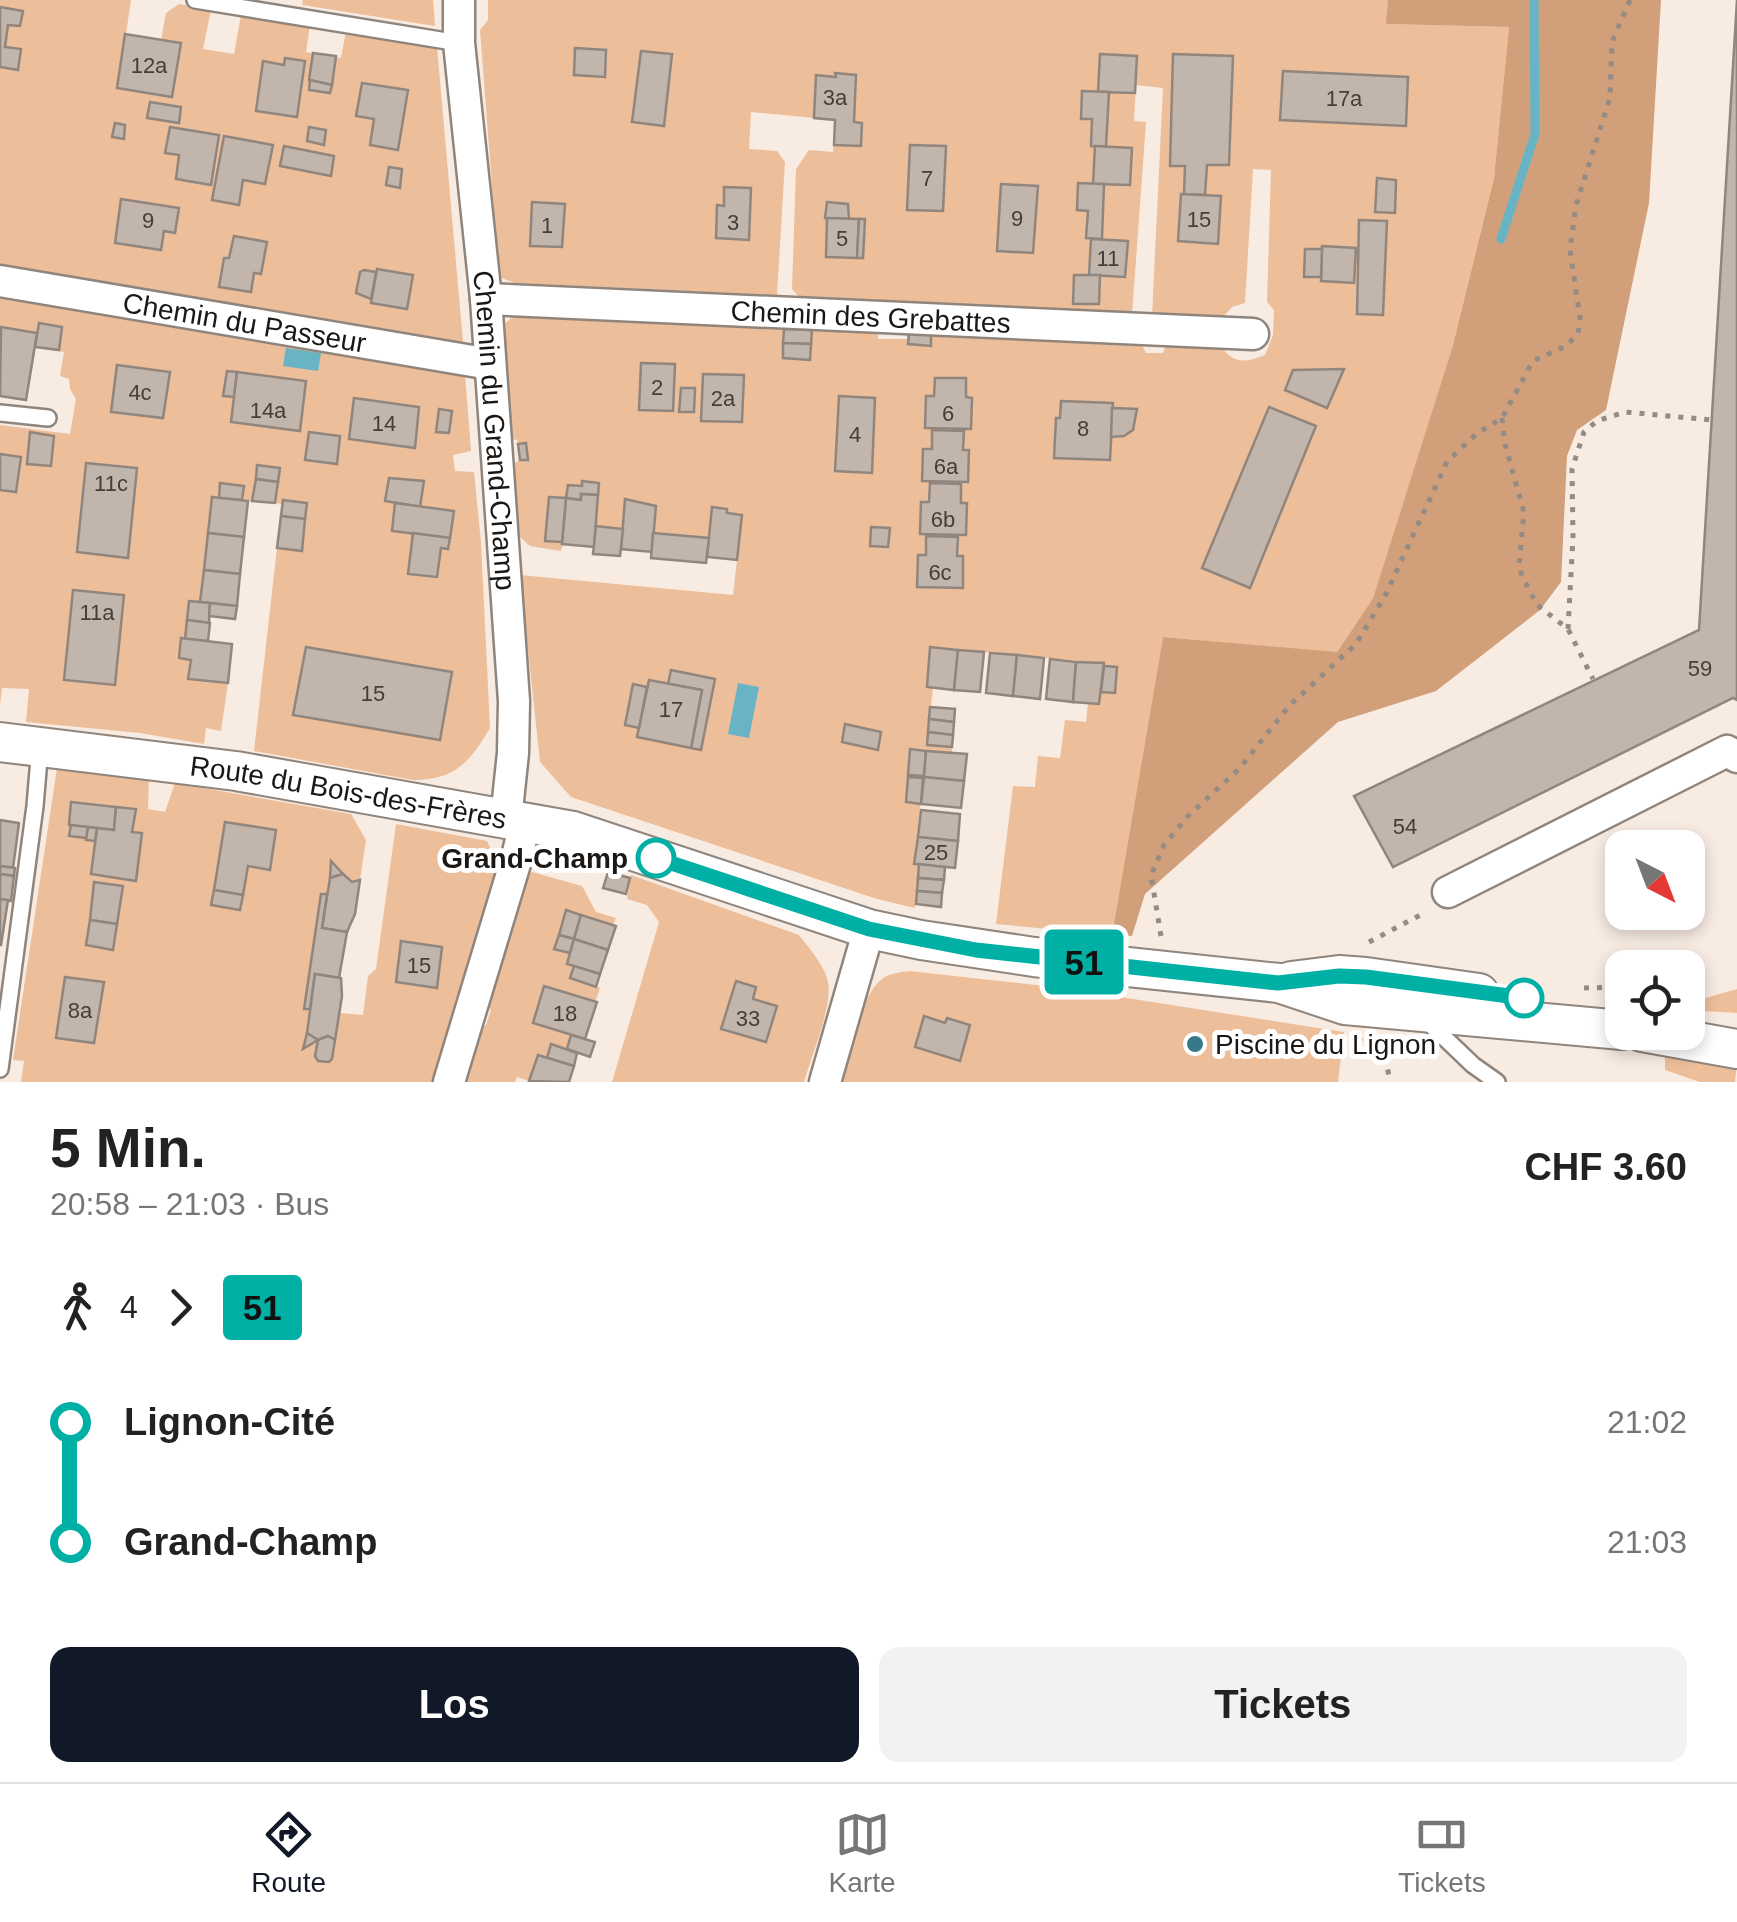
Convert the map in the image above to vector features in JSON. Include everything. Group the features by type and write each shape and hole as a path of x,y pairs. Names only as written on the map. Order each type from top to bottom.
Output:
{"street":[{"name":"Chemin du Grand-Champ","path":"449,1082 517,857 514,701 486,299 459,43 459,0"},
{"name":"Chemin du Passeur","path":"0,281 490,364"},
{"name":"Chemin des Grebattes","path":"486,299 1253,334"},
{"name":"Route du Bois-des-Frères","path":"0,742 236,771 572,832 869,929 1015,955 1278,983 1344,1005 1605,1028"},
{"path":"1448,892 1727,750 1737,757"},
{"path":"825,1082 869,929"},
{"name":"Route du Bois-des-Frères","path":"1278,983 1366,977 1605,998"},
{"path":"1705,1019 1737,1022"},
{"path":"1705,1043 1737,1049"}],"lane":[{"path":"195,0 459,43"},
{"path":"0,412 48,418"},
{"path":"0,1069 40,747"},
{"path":"1420,1014 1473,1065 1497,1082"}],"path":[{"path":"1163,944 1151,876 1164,845 1188,816 1226,784 1288,706 1356,644 1385,596 1447,462 1476,434 1502,418 1533,360 1566,346 1578,334 1580,318 1570,250 1576,205 1610,98 1612,42 1630,0"},
{"path":"1568,629 1572,469 1584,432 1598,421 1625,412 1712,420"},
{"path":"1502,418 1505,444 1524,512 1519,565 1522,576 1537,605 1568,629 1594,679"},
{"path":"1353,950 1440,905 1448,892"},
{"path":"1584,988 1605,994"},
{"path":"1360,1044 1385,1044 1390,1082"}],"shaded area":[{"path":"0,0 131,0 126,34 161,40 166,13 179,4 211,10 203,49 234,54 241,15 310,25 306,52 341,58 346,31 437,47 463,342 458,345 0,270"},
{"path":"303,0 433,0 435,26 302,5"},
{"path":"488,0 1388,0 1387,24 1509,27 1494,178 1453,345 1373,598 1336,653 1163,637 1112,935 996,924 1013,786 1035,787 1038,756 1060,758 1065,720 1086,722 1088,703 1099,703 1103,663 931,647 927,686 933,687 927,744 952,747 952,753 926,752 914,863 919,864 915,908 877,899 571,797 540,762 520,575 733,595 742,516 712,508 709,538 653,533 642,502 626,499 623,529 596,527 594,547 563,544 561,551 530,546 520,537 513,464 520,460 517,440 511,439 504,324 519,312 878,330 878,339 907,339 909,332 1141,343 1146,353 1163,353 1166,344 1220,346 1235,359 1251,360 1265,355 1273,335 1274,310 1267,302 1271,170 1253,169 1245,303 1232,307 1223,317 1152,316 1163,88 1136,85 1134,121 1146,122 1132,315 799,297 792,289 796,169 809,150 833,152 835,120 751,112 749,149 777,151 785,162 777,295 515,283 499,277 480,30 488,20"},
{"path":"1388,0 1661,0 1649,203 1606,410 1577,430 1567,456 1561,582 1540,610 1436,691 1338,722 1145,894 1132,936 1112,935 1163,637 1337,652 1373,598 1453,345 1494,178 1509,27 1386,24"},
{"path":"0,287 465,374 471,451 453,455 455,471 474,472 490,728 460,767 440,777 413,780 254,751 277,548 302,550 307,504 284,500 283,504 212,497 200,602 189,601 179,658 191,660 189,679 228,683 221,731 206,728 204,744 140,733 26,722 29,689 2,688 0,705 0,425 70,434 76,399 69,379 60,376 64,352 36,347 26,400 0,396"},
{"path":"57,768 149,778 148,809 165,812 175,783 351,814 366,840 360,880 352,882 331,862 327,894 321,895 309,972 341,978 340,1013 363,1015 368,976 376,969 396,824 487,841 499,867 433,1082 21,1082 24,1061 13,1060"},
{"path":"532,872 582,886 596,912 616,918 613,925 566,911 554,948 570,953 567,963 574,966 571,978 600,988 597,997 567,1049 552,1045 529,1081 517,1077 515,1082 462,1082 478,1032 486,1025 491,1010 487,1002 524,877"},
{"path":"631,875 799,935 824,970 829,992 804,1082 612,1082 659,922 647,905 627,899"},
{"path":"909,971 1063,988 1344,1032 1338,1082 842,1082 857,1025 876,984 885,977"},
{"path":"1737,989 1737,1013 1705,1011 1705,998"},
{"path":"1665,1050 1688,1050 1737,1063 1735,1082 1700,1082 1665,1070"}],"water":[{"path":"286,348 321,353 318,371 283,366"},
{"path":"738,683 759,687 749,738 728,734"}],"building":[{"path":"1737,0 1737,700 1733,698 1393,867 1354,796 1699,630"},
{"path":"0,7 23,11 20,26 8,25 5,47 21,49 18,70 0,67"},
{"path":"125,34 181,43 172,97 117,88"},
{"path":"575,48 606,50 605,77 574,75"},
{"path":"641,51 672,54 664,126 632,122"},
{"path":"313,53 336,56 332,85 309,80"},
{"path":"1100,54 1137,56 1135,93 1098,92"},
{"path":"1173,54 1233,56 1229,165 1207,165 1205,195 1184,194 1185,166 1170,166"},
{"path":"285,58 305,61 297,117 256,111 263,61 284,65"},
{"path":"1283,71 1408,77 1406,126 1280,120"},
{"path":"835,73 856,75 854,122 862,123 861,146 834,145 835,120 814,118 816,75 836,77"},
{"path":"310,80 332,85 330,93 309,90"},
{"path":"362,83 408,90 398,150 370,145 374,119 356,116"},
{"path":"1082,91 1109,92 1106,147 1091,146 1092,119 1081,119"},
{"path":"150,102 181,107 179,123 147,118"},
{"path":"115,123 125,125 124,139 112,137"},
{"path":"170,127 219,135 211,185 176,179 179,155 165,153"},
{"path":"309,127 326,130 324,145 307,141"},
{"path":"224,136 273,145 265,184 243,180 239,205 212,200"},
{"path":"910,145 946,146 943,211 907,210"},
{"path":"284,146 334,156 331,176 280,166"},
{"path":"1095,146 1132,148 1130,185 1093,184"},
{"path":"389,167 402,169 400,188 386,185"},
{"path":"1377,178 1396,180 1395,213 1375,212"},
{"path":"1078,183 1104,184 1102,239 1086,238 1088,211 1077,210"},
{"path":"1001,184 1038,186 1033,253 997,251"},
{"path":"724,187 751,188 749,240 716,238 717,205 724,206"},
{"path":"1181,194 1221,196 1218,244 1178,241"},
{"path":"121,199 179,208 175,233 164,231 161,250 115,243"},
{"path":"532,202 565,204 562,247 530,246"},
{"path":"827,202 848,204 849,219 825,218"},
{"path":"827,218 859,219 857,258 826,257"},
{"path":"859,219 865,219 863,258 857,258"},
{"path":"1359,220 1387,221 1383,315 1357,314"},
{"path":"234,236 267,242 261,274 254,273 251,292 219,287 224,258 229,258"},
{"path":"1091,239 1128,241 1125,277 1089,275"},
{"path":"1322,246 1356,248 1354,283 1321,281"},
{"path":"1305,249 1322,249 1321,277 1304,277"},
{"path":"377,269 413,275 407,309 371,303"},
{"path":"360,272 376,272 371,299 356,293"},
{"path":"1074,275 1100,275 1099,304 1073,304"},
{"path":"39,323 62,327 59,350 35,347"},
{"path":"1,327 37,333 26,400 0,396"},
{"path":"784,329 812,330 811,344 783,343"},
{"path":"909,332 931,334 931,346 908,344"},
{"path":"783,343 811,344 810,360 783,358"},
{"path":"641,363 675,364 673,411 639,410"},
{"path":"117,365 170,372 163,418 111,412"},
{"path":"1344,369 1327,408 1285,390 1293,370"},
{"path":"227,371 237,372 234,397 223,396"},
{"path":"237,372 306,381 300,431 231,422"},
{"path":"703,374 744,375 742,422 701,421"},
{"path":"935,378 966,378 966,397 972,398 971,429 925,428 926,396 934,396"},
{"path":"681,388 695,388 694,412 679,412"},
{"path":"839,396 875,398 872,473 835,471"},
{"path":"354,398 419,407 415,448 349,439"},
{"path":"1061,401 1113,403 1110,460 1054,458"},
{"path":"1269,407 1316,426 1250,588 1202,568"},
{"path":"1112,408 1137,409 1133,430 1124,436 1111,437"},
{"path":"439,409 452,411 449,433 436,432"},
{"path":"932,430 964,431 963,450 969,450 968,482 922,481 923,449 932,449"},
{"path":"30,432 54,436 51,466 27,464"},
{"path":"309,432 340,436 337,464 305,460"},
{"path":"526,443 528,460 520,460 518,444"},
{"path":"0,454 21,457 16,492 0,490"},
{"path":"86,463 137,468 128,558 77,552"},
{"path":"257,465 280,468 278,482 256,479"},
{"path":"389,478 424,481 420,507 385,501"},
{"path":"256,479 278,482 275,503 252,501"},
{"path":"582,481 599,483 598,495 581,494 581,500 566,498 568,485 582,486"},
{"path":"220,483 244,486 242,500 219,498"},
{"path":"930,483 961,484 961,503 967,503 966,535 920,534 921,502 929,502"},
{"path":"581,494 598,495 594,547 562,544 566,498 581,500"},
{"path":"212,497 248,501 244,537 208,533"},
{"path":"549,497 566,498 562,542 545,541"},
{"path":"625,499 656,506 652,552 621,549"},
{"path":"283,500 307,503 305,519 281,516"},
{"path":"395,503 454,511 450,538 392,531"},
{"path":"712,507 742,515 737,560 707,557"},
{"path":"281,516 305,519 302,551 277,548"},
{"path":"596,526 623,529 620,556 593,554"},
{"path":"871,527 890,528 888,547 870,546"},
{"path":"208,533 244,537 240,574 204,570"},
{"path":"413,533 450,538 448,549 441,548 437,577 408,574"},
{"path":"653,533 709,538 706,563 651,558"},
{"path":"926,536 958,537 957,556 963,556 963,588 917,587 918,555 926,555"},
{"path":"204,570 240,574 237,606 200,602"},
{"path":"73,590 124,595 115,685 64,680"},
{"path":"189,601 210,603 209,623 187,620"},
{"path":"210,603 237,606 235,619 209,616"},
{"path":"187,620 210,623 208,641 185,639"},
{"path":"181,638 232,644 228,683 188,679 191,660 179,658"},
{"path":"306,647 452,672 440,740 293,715"},
{"path":"930,647 958,650 954,690 927,687"},
{"path":"958,650 984,652 980,692 954,690"},
{"path":"990,653 1017,655 1013,696 986,693"},
{"path":"1017,655 1044,658 1040,699 1013,696"},
{"path":"1050,659 1076,662 1073,702 1046,699"},
{"path":"1076,662 1104,663 1099,704 1073,702"},
{"path":"1104,666 1117,667 1115,693 1101,692"},
{"path":"671,670 715,679 701,750 691,748 702,690 668,684"},
{"path":"649,680 702,690 691,748 637,737"},
{"path":"633,684 647,687 639,728 625,725"},
{"path":"930,707 955,709 954,722 929,719"},
{"path":"929,719 954,722 953,735 928,732"},
{"path":"845,724 881,732 878,750 842,742"},
{"path":"928,732 953,735 952,747 927,745"},
{"path":"910,749 926,751 924,776 908,775"},
{"path":"926,751 967,754 964,781 924,777"},
{"path":"908,777 923,778 921,804 906,802"},
{"path":"924,777 964,781 961,808 921,804"},
{"path":"71,802 116,807 114,830 69,825"},
{"path":"116,807 136,809 132,832 142,833 136,881 91,874 97,828 114,830"},
{"path":"921,810 960,814 958,841 918,837"},
{"path":"0,820 19,823 13,868 0,866"},
{"path":"225,822 276,830 270,870 248,866 243,895 214,890"},
{"path":"71,825 88,827 87,838 69,836"},
{"path":"88,827 97,828 95,841 86,840"},
{"path":"918,837 958,841 955,868 914,864"},
{"path":"331,861 343,874 330,878"},
{"path":"919,864 945,867 944,880 918,878"},
{"path":"0,866 15,868 14,876 0,874"},
{"path":"608,872 630,878 626,894 603,888"},
{"path":"0,874 14,876 11,901 0,899"},
{"path":"343,874 352,882 360,880 355,914 347,932 322,928 330,878"},
{"path":"918,878 944,880 942,893 917,891"},
{"path":"94,882 123,886 117,924 90,920"},
{"path":"214,890 243,895 240,910 211,905"},
{"path":"917,891 942,893 941,907 916,904"},
{"path":"321,894 327,894 322,928 347,932 339,978 315,974 310,1009 304,1009"},
{"path":"0,899 8,900 1,945 0,945"},
{"path":"566,910 581,915 574,939 559,935"},
{"path":"581,915 616,926 608,950 574,939"},
{"path":"90,920 117,924 113,950 86,945"},
{"path":"559,935 574,939 570,953 554,949"},
{"path":"574,939 608,950 600,974 567,964"},
{"path":"401,941 442,947 437,988 396,982"},
{"path":"574,966 600,974 596,987 570,978"},
{"path":"315,974 341,978 335,1040 328,1036 318,1040 307,1033"},
{"path":"65,977 104,982 94,1043 56,1038"},
{"path":"736,981 756,987 753,999 777,1006 766,1042 721,1029"},
{"path":"544,986 597,1002 585,1039 533,1023"},
{"path":"924,1016 970,1025 960,1061 915,1047"},
{"path":"307,1033 318,1040 303,1049"},
{"path":"571,1035 595,1042 590,1057 567,1049"},
{"path":"328,1036 335,1040 332,1059 318,1061 318,1040"},
{"path":"551,1044 577,1053 574,1066 547,1058"},
{"path":"538,1055 574,1066 569,1082 529,1081"}],"waterway":[{"path":"1501,239 1535,134 1534,0"}],"bus line":[{"name":"51","path":"656,858 869,929 976,950 1278,983 1366,977 1524,998"}],"place":[{"name":"Grand-Champ","path":"656,858"},
{"name":"Piscine du Lignon","path":"1195,1044"}]}
